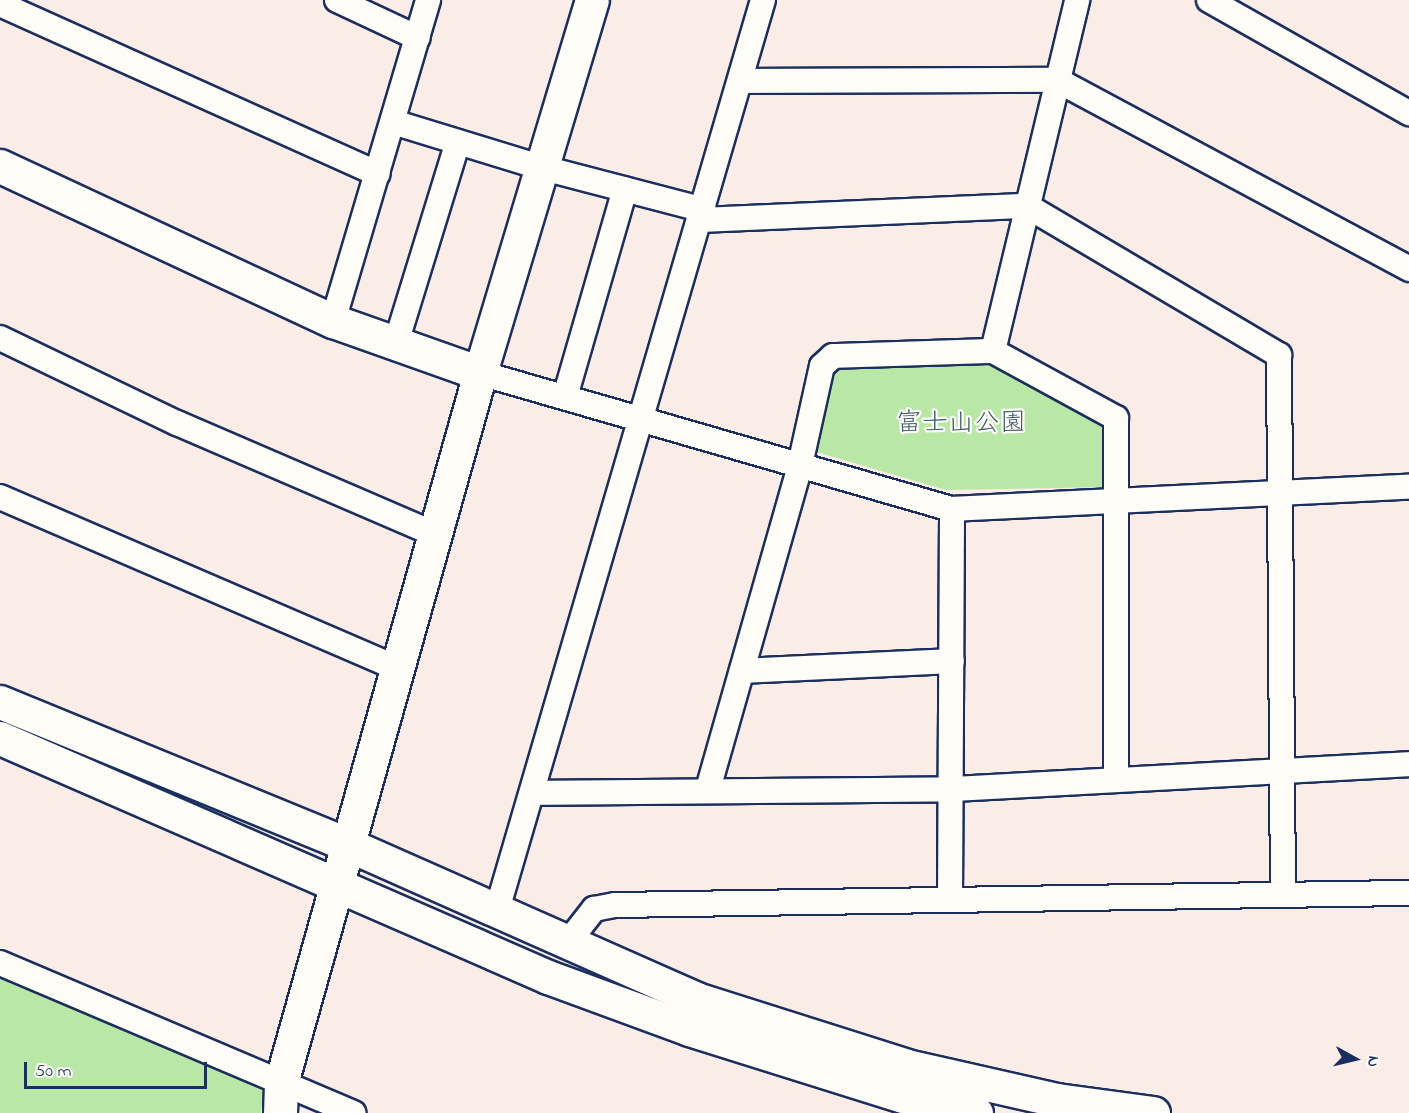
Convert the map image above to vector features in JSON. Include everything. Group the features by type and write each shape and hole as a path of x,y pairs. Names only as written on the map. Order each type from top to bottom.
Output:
{"street":[{"path":"337,0 418,38"},
{"path":"333,321 428,0"},
{"path":"280,1098 480,373 592,0"},
{"path":"497,910 703,215 763,0"},
{"path":"993,351 1077,0"},
{"path":"1209,0 1409,113"},
{"path":"0,4 378,174"},
{"path":"740,81 1057,80 1409,269"},
{"path":"393,122 543,168 625,189 703,215 1027,206 1279,355 1283,895"},
{"path":"396,343 458,142"},
{"path":"0,166 333,321 480,373 952,509 1409,487"},
{"path":"565,397 625,189"},
{"path":"0,338 177,423 437,535"},
{"path":"708,789 800,465 822,366 833,356 993,351 1116,418 1118,501 1116,777"},
{"path":"0,497 399,669"},
{"path":"950,899 952,509"},
{"path":"742,671 952,661"},
{"path":"0,702 349,845 696,999 907,1066 1057,1106 1153,1113"},
{"path":"0,738 548,977 689,1029 963,1112"},
{"path":"532,793 708,789 952,789 1116,777 1282,774 1409,764"},
{"path":"569,941 594,909 615,905 1409,893"},
{"path":"0,963 280,1098 353,1113"}],"green space":[{"name":"富士山公園","path":"992,360 1109,421 1107,487 946,490 813,451 832,364"},
{"path":"0,973 263,1091 261,1113 0,1113"}]}
